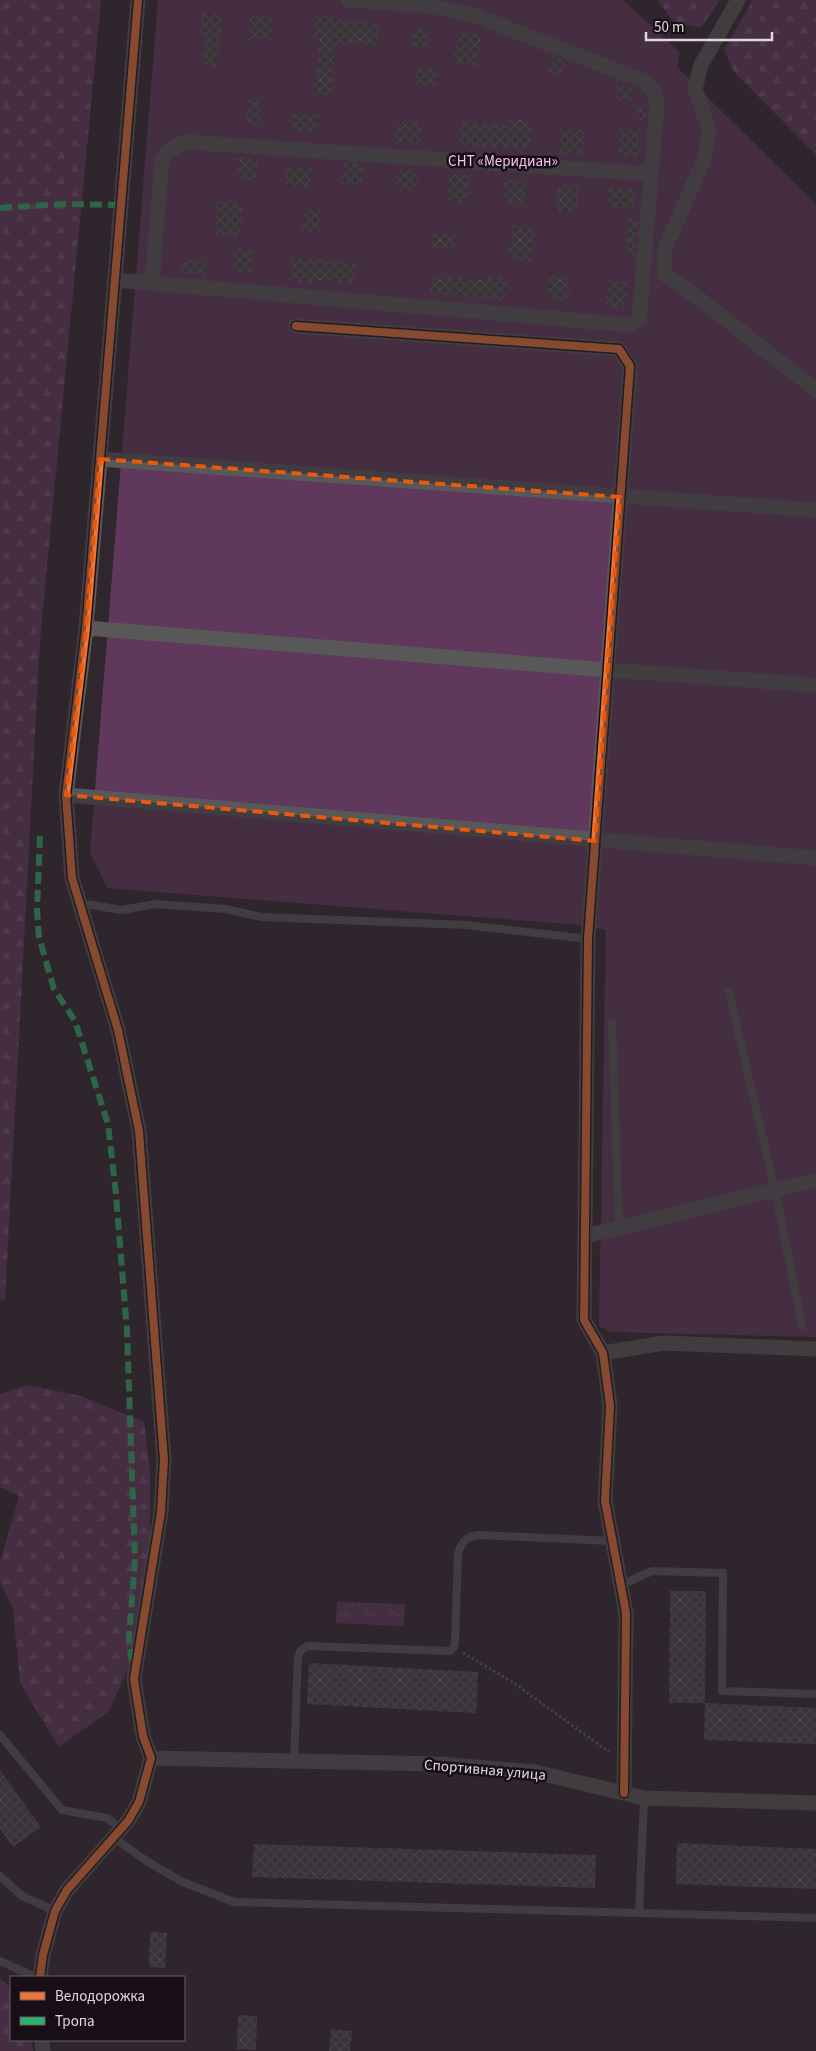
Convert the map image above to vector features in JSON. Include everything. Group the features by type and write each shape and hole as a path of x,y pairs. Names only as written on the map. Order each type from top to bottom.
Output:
{"street":[{"path":"40,1976 43,1955 55,1911 68,1890 118,1834 139,1802 151,1758 143,1736 134,1679 161,1512 164,1460 139,1131 118,1030 72,878 66,794 86,628 138,0"},
{"path":"115,280 630,325 640,320 657,104 655,94 644,81 474,15 429,6 348,0"},
{"path":"738,0 701,65 695,89 709,129 704,160 665,248 664,274 688,290 816,390"},
{"path":"152,284 162,161 169,150 186,142 652,174"},
{"path":"296,326 619,349 630,366 588,939 584,1320 603,1353 610,1406 605,1501 626,1613 624,1793"},
{"path":"100,459 816,510"},
{"path":"86,628 816,685"},
{"path":"66,794 595,841 816,858"},
{"path":"585,1236 816,1180"},
{"path":"603,1353 664,1343 816,1349"},
{"name":"Спортивная улица","path":"151,1758 439,1764 535,1772 644,1798 816,1803"}],"lane":[{"path":"80,903 122,910 155,904 226,908 261,917 466,925 588,939"},
{"path":"729,992 775,1190 802,1326"},
{"path":"612,1023 619,1228"},
{"path":"294,1761 298,1657 302,1650 308,1646 450,1651 454,1647 458,1554 461,1543 468,1537 478,1535 612,1541"},
{"path":"621,1585 652,1571 723,1574 722,1691 816,1694"},
{"path":"0,1735 62,1810 107,1818 118,1834 148,1862 183,1882 234,1902 816,1918"},
{"path":"639,1913 644,1798"},
{"path":"0,1876 22,1896 55,1911"},
{"path":"0,1962 33,1976"}],"path":[{"path":"454,1647 511,1681 624,1763"}],"highlighted area":[{"path":"100,459 620,497 595,841 66,795 86,628"}],"green space":[{"path":"0,0 101,0 40,640 5,1300 0,1301"},
{"name":"СНТ «Меридиан»","path":"158,0 623,0 679,52 678,68 816,204 816,1337 610,1332 599,1326 606,930 581,925 107,888 90,852"},
{"path":"657,0 720,0 701,28 674,22"},
{"path":"753,0 816,0 816,155 734,72 724,50"},
{"path":"28,1385 81,1396 144,1422 150,1470 150,1545 140,1641 109,1711 59,1747 20,1683 13,1608 0,1582 0,1562 19,1496 0,1487 0,1394"},
{"path":"337,1602 405,1604 404,1626 336,1623"},
{"path":"0,1979 10,1987 10,2041 31,2041 33,2051 0,2051"}],"building":[{"path":"201,13 223,15 216,67 202,65 206,35 200,35"},
{"path":"315,14 333,15 333,20 380,23 378,45 336,43 331,95 312,94 313,77 317,77 319,36 314,36"},
{"path":"250,16 274,18 272,40 249,39"},
{"path":"414,26 427,27 426,48 412,47"},
{"path":"460,30 483,35 476,66 453,61"},
{"path":"553,56 566,61 560,77 547,72"},
{"path":"416,68 437,69 437,86 416,86"},
{"path":"617,85 633,87 631,101 616,99"},
{"path":"247,100 261,101 260,124 246,123"},
{"path":"647,106 646,120 638,120 636,107"},
{"path":"292,114 318,115 317,133 290,131"},
{"path":"508,119 532,121 530,149 459,145 461,122 507,126"},
{"path":"397,121 422,123 420,143 396,142"},
{"path":"561,129 585,130 583,155 559,153"},
{"path":"620,129 639,130 638,157 618,155"},
{"path":"239,157 258,158 257,180 237,179"},
{"path":"344,162 363,164 362,186 342,185"},
{"path":"286,167 312,168 310,187 285,185"},
{"path":"398,170 418,171 417,190 396,188"},
{"path":"449,174 469,175 467,202 447,201"},
{"path":"504,180 526,181 524,203 503,202"},
{"path":"558,184 579,185 577,212 556,211"},
{"path":"609,187 635,188 634,209 608,208"},
{"path":"217,200 243,203 240,236 214,234"},
{"path":"306,208 322,211 317,234 301,230"},
{"path":"628,219 638,220 635,257 626,257"},
{"path":"512,225 535,228 531,261 507,258"},
{"path":"432,233 454,234 454,249 432,248"},
{"path":"234,248 253,250 251,274 232,272"},
{"path":"292,257 356,263 354,283 317,280 317,283 290,281"},
{"path":"182,260 206,261 205,275 181,273"},
{"path":"549,275 570,277 569,301 548,299"},
{"path":"431,276 484,280 484,277 507,279 505,300 430,293"},
{"path":"608,281 627,283 625,308 605,306"},
{"path":"670,1591 706,1591 705,1703 669,1703"},
{"path":"309,1663 478,1672 476,1713 307,1704"},
{"path":"705,1703 816,1708 816,1744 704,1740"},
{"path":"0,1770 41,1827 13,1847 0,1829"},
{"path":"677,1843 816,1849 816,1889 676,1884"},
{"path":"254,1844 596,1855 595,1888 252,1877"},
{"path":"150,1932 167,1933 165,1968 149,1967"},
{"path":"238,2015 257,2016 256,2050 237,2049"},
{"path":"331,2029 352,2031 350,2051 329,2051"}],"marked path":[{"path":"0,208 64,204 121,205"},
{"path":"40,836 37,910 39,937 54,989 75,1021 108,1124 116,1195 127,1331 135,1559 129,1639 132,1664"}],"cycle path":[{"path":"40,1976 43,1955 55,1911 67,1890 128,1821 139,1802 151,1758 143,1736 134,1679 161,1512 164,1460 139,1131 118,1030 72,878 66,795 86,628 138,0"},
{"path":"296,326 619,349 630,366 588,939 584,1320 603,1353 610,1406 605,1501 626,1613 624,1793"}]}
